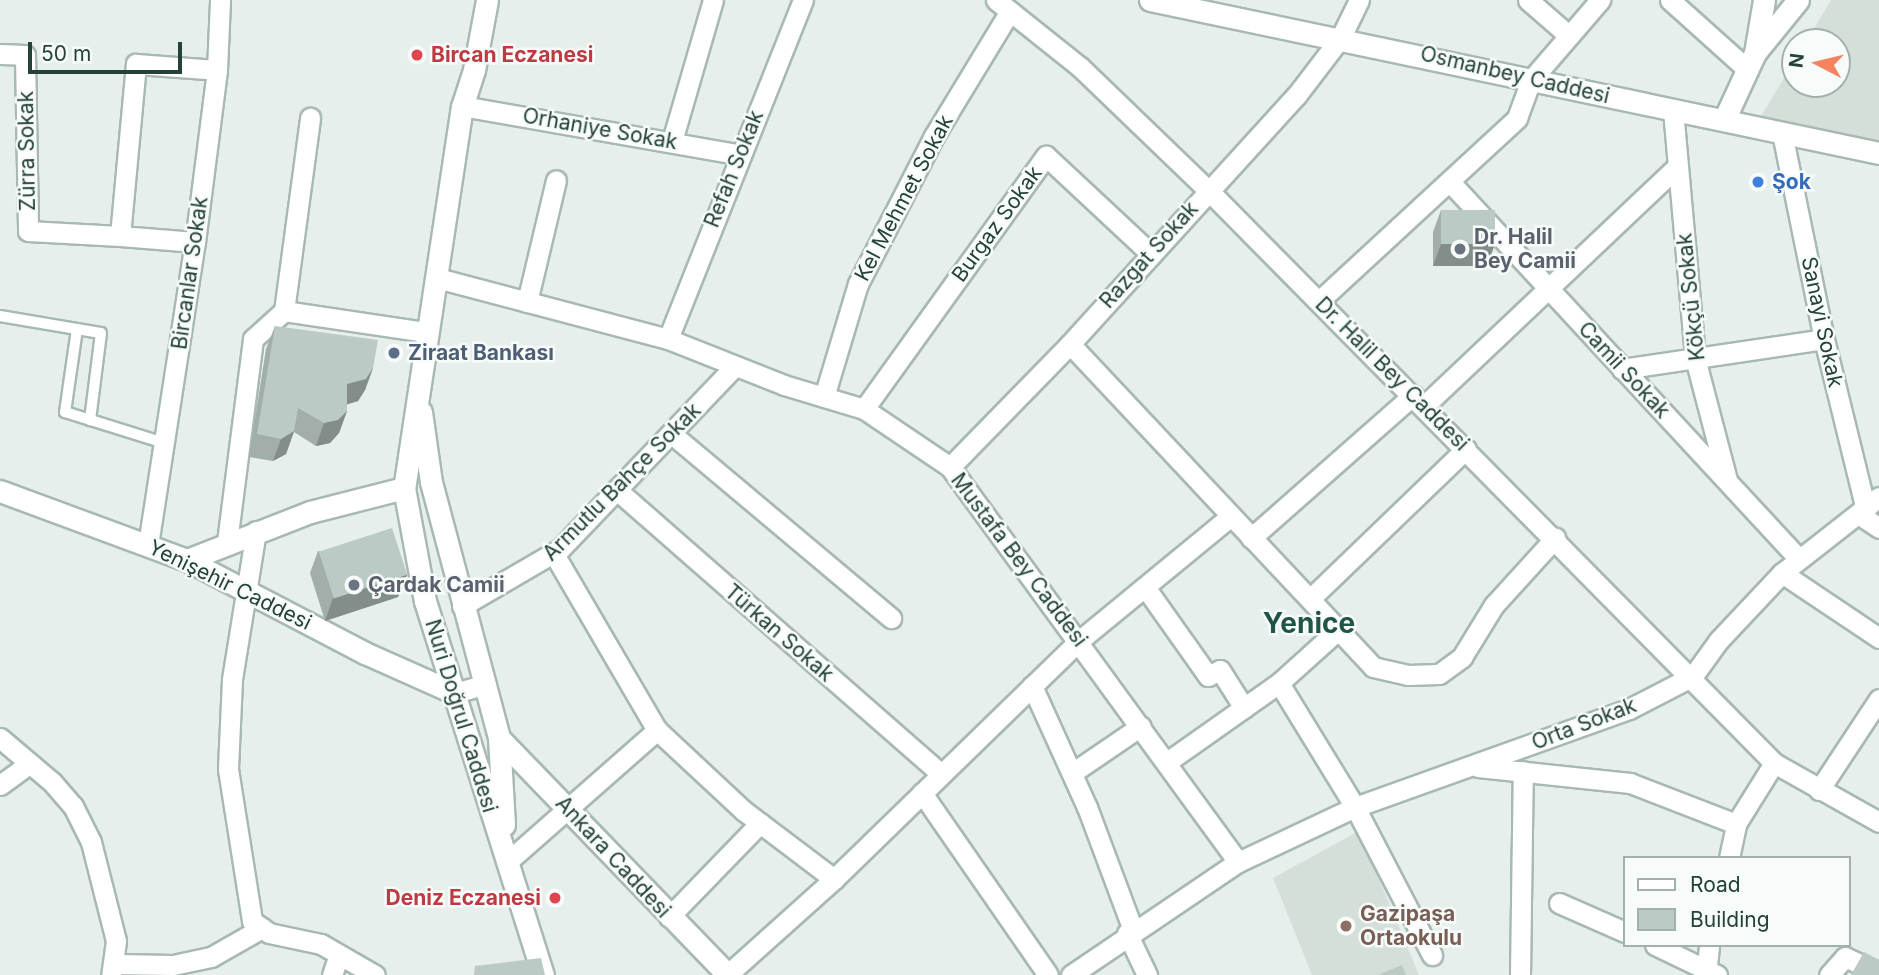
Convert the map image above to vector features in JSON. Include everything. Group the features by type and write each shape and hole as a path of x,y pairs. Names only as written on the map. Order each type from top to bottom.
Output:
{"street":[{"name":"Bircanlar Sokak","path":"148,545 195,242 217,70 220,0"},
{"path":"462,106 460,70 473,0"},
{"path":"418,386 462,106 474,70 487,0"},
{"path":"673,141 713,0"},
{"name":"Refah Sokak","path":"668,339 738,154 803,0"},
{"name":"Osmanbey Caddesi","path":"1150,0 1341,37 1879,153"},
{"name":"Razgat Sokak","path":"950,467 1070,344 1296,96 1341,37 1359,0"},
{"path":"1528,0 1567,34"},
{"path":"1319,301 1517,118 1531,80 1567,34 1600,0"},
{"path":"1670,0 1751,61"},
{"path":"1724,120 1751,61 1764,0"},
{"path":"1751,61 1798,0"},
{"name":"Dr. Halil Bey Caddesi","path":"1003,6 1080,67 1208,190 1693,676 1774,763 1879,822"},
{"name":"Kel Mehmet Sokak","path":"824,397 858,284 1003,6"},
{"name":"Zürra Sokak","path":"0,54 25,55 28,231 120,236"},
{"path":"195,242 120,236 136,64 217,70"},
{"name":"Orhaniye Sokak","path":"462,106 738,154"},
{"name":"Kökçü Sokak","path":"1673,110 1695,358 1727,481"},
{"path":"227,542 253,339 284,312 310,118"},
{"name":"Sanayi Sokak","path":"1783,133 1824,339 1868,507"},
{"name":"Burgaz Sokak","path":"864,409 1046,156 1151,254"},
{"path":"1251,538 1418,400 1547,287 1678,166"},
{"path":"527,302 556,180"},
{"name":"Camii Sokak","path":"1450,182 1798,558"},
{"name":"Mustafa Bey Caddesi","path":"437,278 668,339 735,366 864,409 950,467 1080,640 1238,862"},
{"path":"284,312 426,332"},
{"path":"1622,369 1824,339"},
{"path":"1070,344 1251,538 1340,628 1373,667 1408,675 1439,674 1462,657 1494,605 1555,538"},
{"name":"Armutlu Bahçe Sokak","path":"462,606 554,554 673,435 735,366"},
{"name":"Nuri Doğrul Caddesi","path":"418,386 431,482 499,738 507,862"},
{"name":"Nuri Doğrul Caddesi","path":"418,386 404,488 425,601 507,862 535,971"},
{"path":"673,435 891,618"},
{"path":"1311,598 1466,449"},
{"path":"187,560 256,531 431,482"},
{"name":"Yenişehir Caddesi","path":"0,491 187,560 365,653 455,693"},
{"name":"Türkan Sokak","path":"618,491 941,774"},
{"path":"1693,676 1719,640 1798,558 1868,507 1879,528"},
{"path":"727,975 834,879 1080,640 1231,516"},
{"path":"256,531 232,680 228,769 245,894 252,921 262,928 321,944 375,975"},
{"path":"554,554 657,730 760,823 834,879"},
{"path":"1782,573 1879,638"},
{"path":"1145,587 1208,676 1220,670 1244,708"},
{"path":"1167,762 1279,683 1340,628"},
{"name":"Orta Sokak","path":"1071,975 1130,931 1238,862 1355,807 1629,709 1693,676"},
{"path":"1279,683 1355,807 1432,955"},
{"path":"455,693 486,684"},
{"path":"1032,686 1072,773 1147,975"},
{"path":"1819,790 1879,699"},
{"path":"1072,773 1141,726"},
{"path":"507,862 570,811 657,730"},
{"path":"0,738 72,806 91,842 116,941 114,970 173,965 211,957 262,928"},
{"name":"Ankara Caddesi","path":"499,738 727,975"},
{"path":"1729,856 1736,824 1774,763"},
{"path":"0,785 29,764"},
{"path":"1474,766 1630,783 1736,824"},
{"path":"1520,975 1523,771"},
{"path":"922,793 1048,975"},
{"path":"669,917 760,823"},
{"path":"1559,903 1624,932"},
{"path":"1659,947 1709,972 1709,947"},
{"path":"332,975 339,955"},
{"path":"1829,975 1845,957 1879,973"}],"lane":[{"path":"0,316 101,333 90,420"},
{"path":"77,329 65,412 164,443"}],"shaded area":[{"path":"1831,0 1879,0 1879,146 1761,116 1781,83 1781,98 1851,98 1851,28 1814,28"},
{"name":"Gazipaşa Ortaokulu","path":"1359,831 1419,975 1312,975 1273,878"}],"building":[{"path":"1441,210 1495,210 1495,244 1441,244"},
{"path":"275,326 378,340 373,368 366,379 347,384 347,411 338,420 324,423 298,408 294,431 281,439 257,434"},
{"path":"392,528 407,575 334,598 319,552"},
{"path":"1864,952 1879,960 1879,975 1851,975"},
{"path":"541,958 545,975 474,975 475,966"},
{"path":"1402,965 1406,975 1378,975"}],"place":[{"name":"Bircan Eczanesi","path":"417,55"},
{"name":"Şok","path":"1758,182"},
{"name":"Dr. Halil Bey Camii","path":"1460,249"},
{"name":"Ziraat Bankası","path":"394,353"},
{"name":"Çardak Camii","path":"354,585"},
{"name":"Deniz Eczanesi","path":"555,898"},
{"name":"Gazipaşa Ortaokulu","path":"1346,926"}],"district":[{"name":"Yenice","path":"1309,623"}]}
